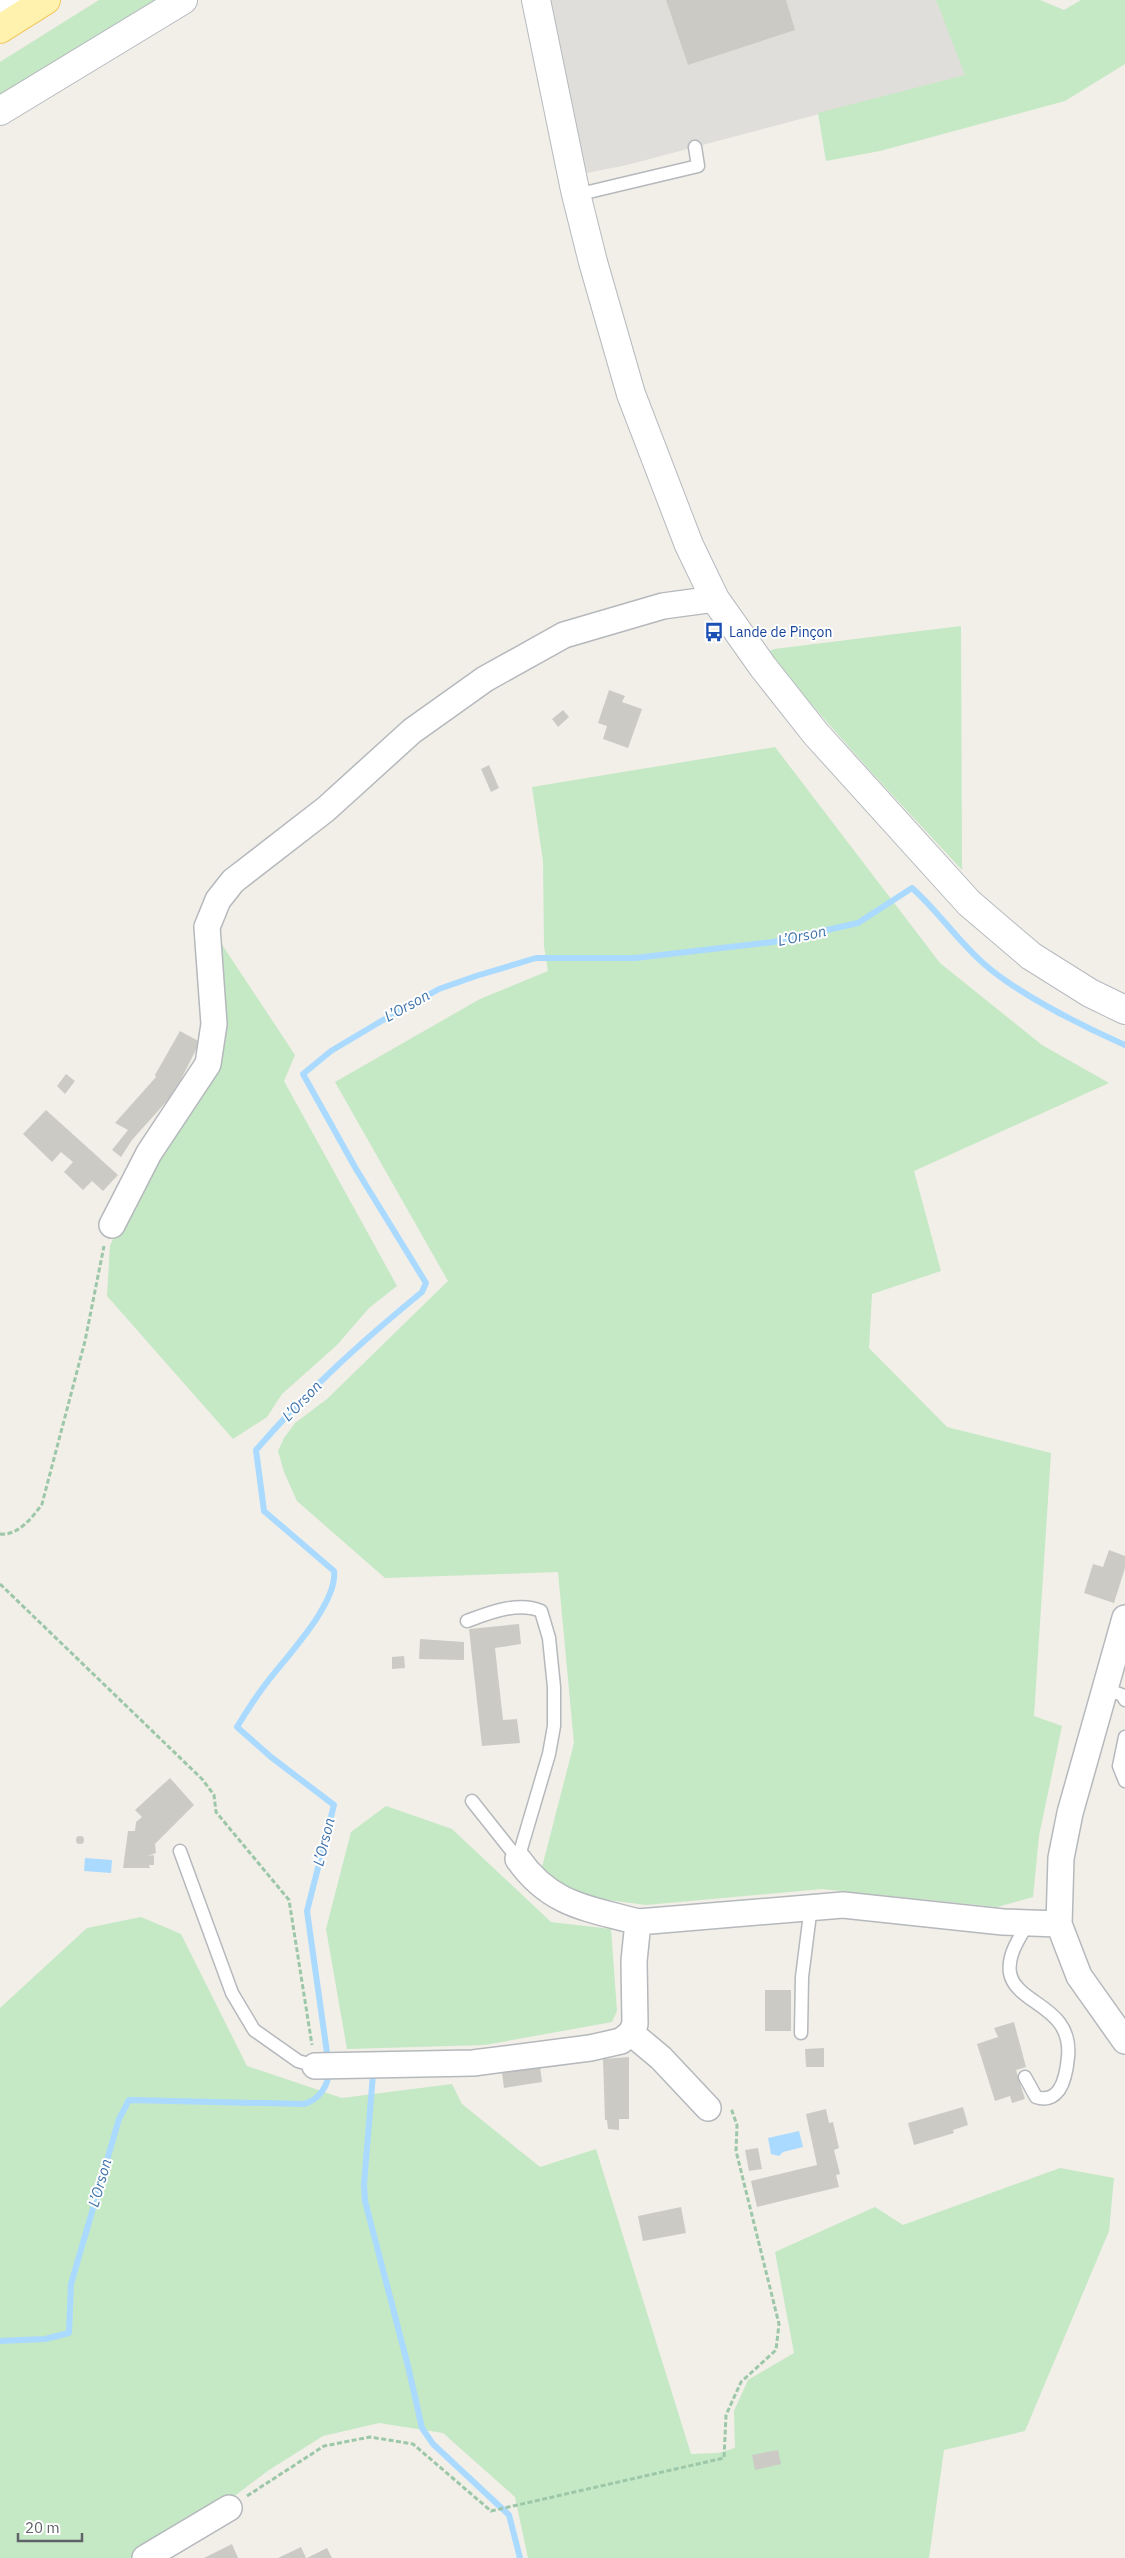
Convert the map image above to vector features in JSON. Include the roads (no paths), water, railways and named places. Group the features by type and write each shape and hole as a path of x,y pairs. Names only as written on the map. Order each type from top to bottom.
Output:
{"main road":[{"path":"0,29 46,0"}],"street":[{"path":"0,5 14,0"},
{"path":"0,111 183,0"},
{"path":"536,0 576,195 631,394 689,545 715,599 763,667 816,734 968,903 1031,956 1090,993 1125,1010"},
{"path":"112,1225 149,1153 208,1064 214,1024 207,927 218,900 233,881 326,809 412,731 485,679 564,635 663,606 715,599"},
{"path":"1125,1618 1116,1694 1070,1813 1061,1858 1059,1924 1079,1976 1125,2041"},
{"path":"518,1859 531,1878 548,1892 585,1908 638,1922 812,1906 843,1905 1003,1922 1059,1924"},
{"path":"315,2066 473,2063 608,2045 621,2041 631,2033 637,2012 634,1961 638,1922"},
{"path":"631,2033 719,2107"},
{"path":"144,2558 229,2508"}],"lane":[{"path":"576,195 698,166 695,147"},
{"path":"467,1621 489,1613 522,1607 533,1608 541,1611 549,1638 554,1687 554,1726 550,1754 518,1859"},
{"path":"1125,1737 1120,1766 1125,1781"},
{"path":"472,1802 518,1859"},
{"path":"180,1851 232,1993 254,2030 298,2061 315,2066"},
{"path":"801,2033 802,1977 812,1906"},
{"path":"1025,2077 1036,2097 1043,2100 1053,2096 1060,2089 1067,2068 1069,2045 1065,2030 1053,2015 1027,1995 1010,1974 1011,1957 1028,1923"}],"water":[{"path":"85,1858 112,1860 111,1873 84,1871"},
{"path":"799,2131 803,2147 783,2152 779,2156 771,2154 768,2138"}],"waterway":[{"name":"L’Orson","path":"328,2060 307,1911 334,1805 271,1757 237,1727 261,1690 319,1615 328,1599 333,1584 334,1571 264,1511 256,1450 295,1407 336,1367 422,1292 426,1283 356,1169 303,1074 331,1051 383,1020 439,989 476,976 536,958 635,958 773,942 858,923 912,888 983,963 1013,986 1090,1029 1125,1045"},
{"name":"L’Orson","path":"0,2341 45,2339 69,2333 71,2284 119,2119 129,2100 304,2104 314,2099 322,2091 329,2076 329,2070"},
{"path":"369,2074 373,2074 364,2184 365,2201 408,2366 422,2428 433,2444 509,2515 520,2558"}],"place":[{"name":"Lande de Pinçon","path":"714,632"}]}
